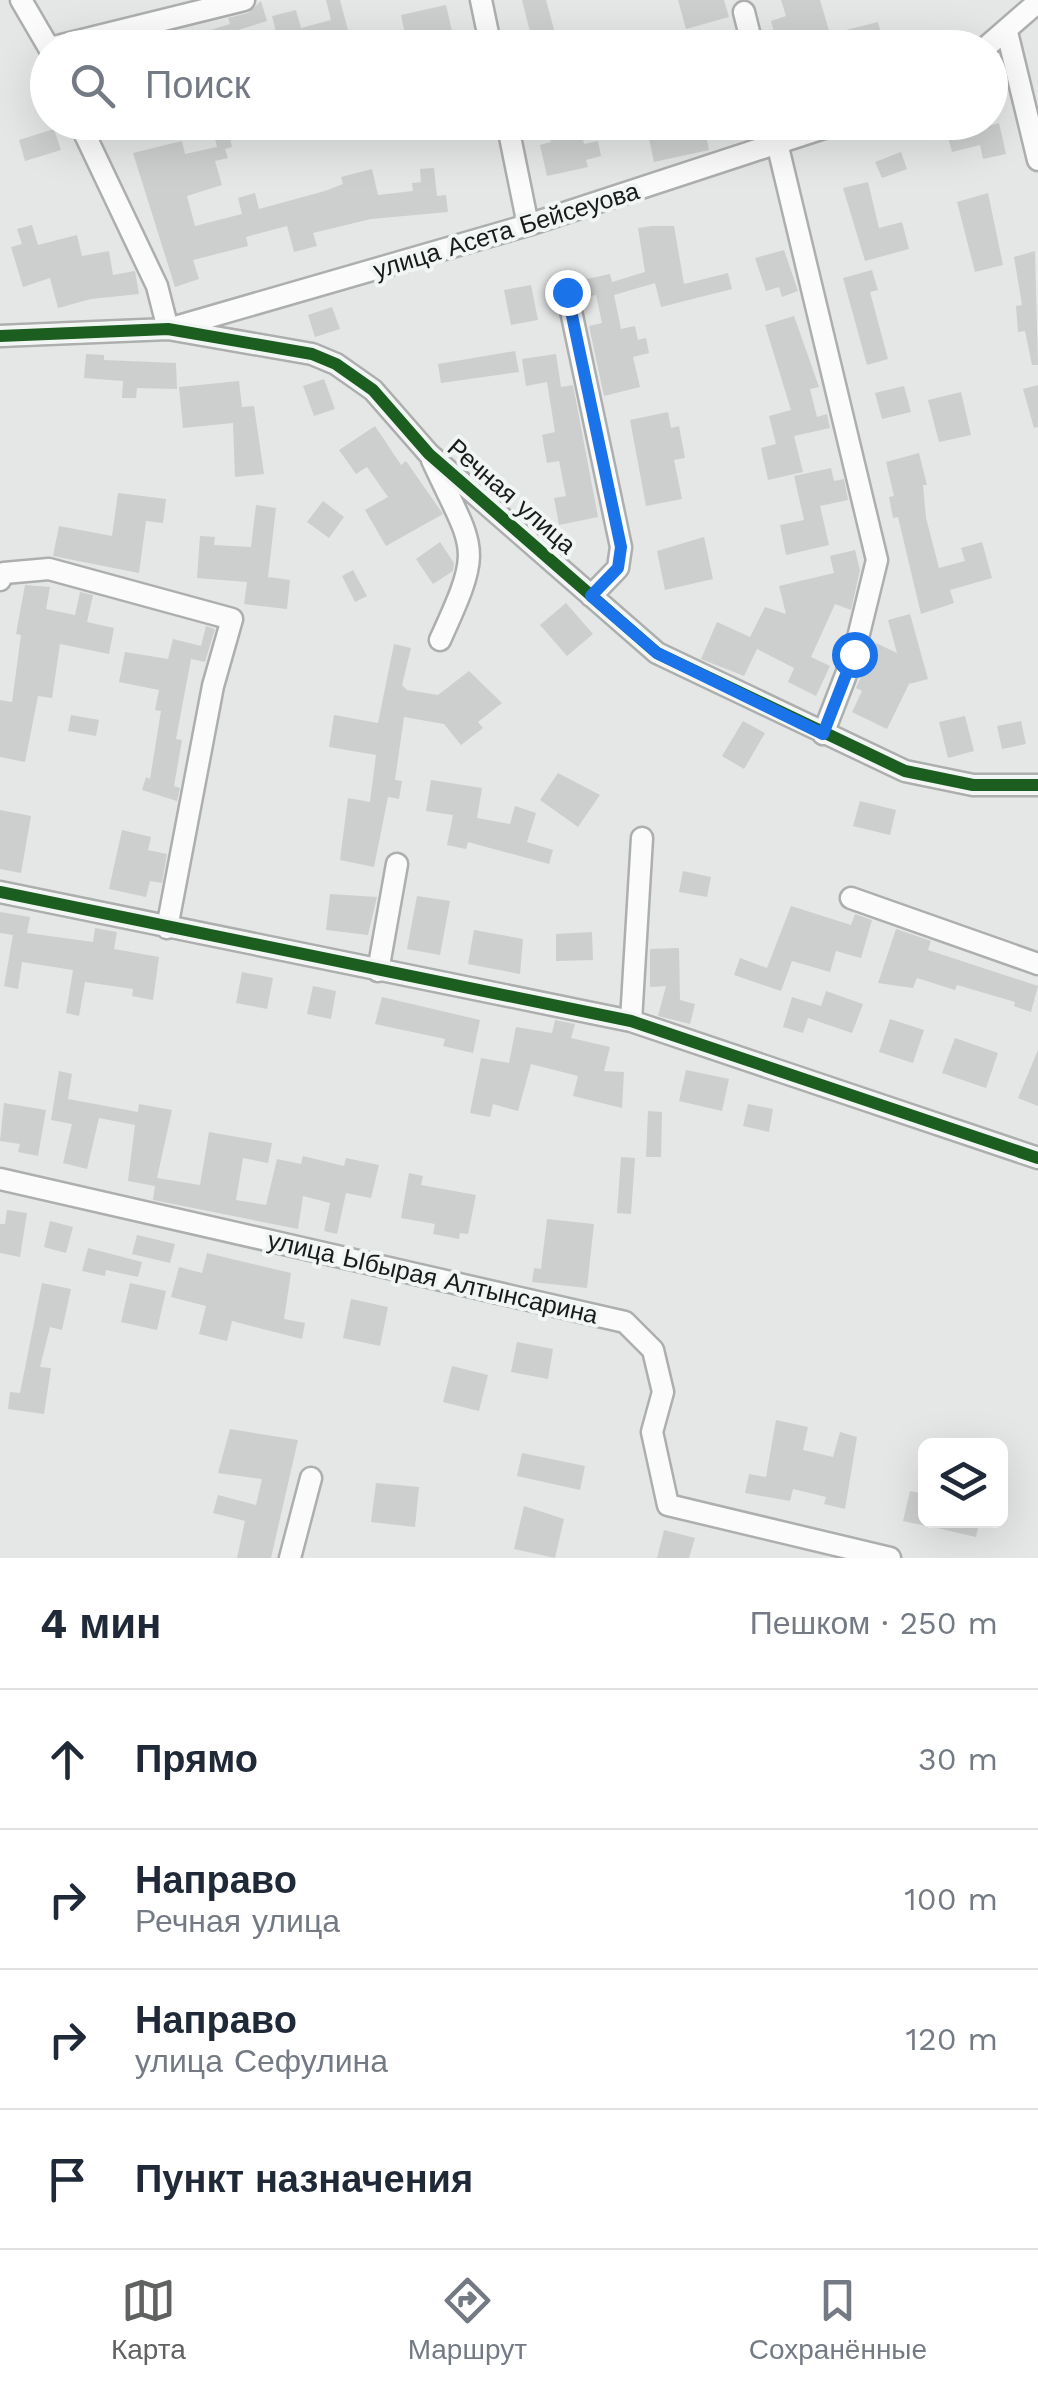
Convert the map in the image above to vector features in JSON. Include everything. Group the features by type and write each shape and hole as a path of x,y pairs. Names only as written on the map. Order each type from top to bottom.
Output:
{"street":[{"path":"21,0 39,30"},
{"path":"123,30 244,0"},
{"path":"482,0 488,30"},
{"path":"1008,30 1038,2"},
{"path":"744,12 748,30"},
{"path":"1008,40 1038,160"},
{"path":"88,140 157,286 168,329"},
{"path":"511,140 528,225"},
{"path":"776,140 877,560 854,654 823,734"},
{"name":"улица Асета Бейсеуова","path":"168,329 528,225 794,140"},
{"path":"567,292 621,547 618,568 591,596"},
{"name":"Речная улица","path":"0,336 168,329 312,354 336,364 373,390 429,454 657,653 905,770 974,785 1038,785"},
{"path":"429,454 470,544 472,560 440,640"},
{"path":"0,580 4,572 48,569 232,619 213,686 167,928"},
{"path":"631,1021 642,838"},
{"path":"378,971 397,864"},
{"path":"0,892 631,1021 1038,1158"},
{"path":"851,898 1038,964"},
{"name":"улица Ыбырая Алтынсарина","path":"0,1179 625,1322 653,1350 663,1392 652,1432 668,1504 890,1558"},
{"path":"290,1558 312,1478"}],"building":[{"path":"326,0 340,0 348,30 276,30 272,16 296,10 301,28 331,20"},
{"path":"522,0 546,0 554,30 530,30"},
{"path":"678,0 724,0 729,17 686,29"},
{"path":"781,0 820,0 829,30 773,30 771,21 786,16"},
{"path":"261,1 267,21 238,30 211,30 230,24 228,18 248,13"},
{"path":"446,5 452,30 404,30 401,15"},
{"path":"878,22 880,30 846,30"},
{"path":"30,137 30,140 58,140 61,150 25,161 19,140"},
{"path":"215,140 230,140 232,147 225,149 228,158 215,161 222,185 187,196 195,226 242,214 238,198 255,193 259,209 325,191 343,184 341,177 372,169 378,195 413,191 412,183 421,182 420,169 434,168 437,196 446,195 448,212 371,219 313,233 317,246 294,252 287,226 246,237 248,246 193,260 199,279 175,287 133,153 182,141 185,154 217,147"},
{"path":"649,140 707,140 709,150 654,162"},
{"path":"949,140 1003,140 1006,154 983,159 980,145 952,152"},
{"path":"598,141 601,156 586,160 588,167 547,176 540,145"},
{"path":"901,152 907,169 882,178 875,162"},
{"path":"868,182 879,228 902,222 909,249 865,261 843,188"},
{"path":"988,193 1003,265 975,272 957,202"},
{"path":"32,225 38,245 77,235 82,256 109,251 113,275 135,271 139,294 91,299 58,308 50,278 23,287 11,247 22,244 17,229"},
{"path":"674,226 684,284 728,273 732,289 661,307 655,283 614,295 621,329 635,326 638,340 646,338 649,353 633,357 640,387 604,396 589,326 602,323 596,295 582,298 577,281 610,274 612,282 645,272 638,228"},
{"path":"784,250 798,291 782,297 779,287 766,291 755,258"},
{"path":"1035,251 1038,365 1032,365 1025,331 1018,332 1016,306 1022,305 1014,257"},
{"path":"872,270 878,290 870,292 888,359 867,365 843,278"},
{"path":"531,285 538,320 511,325 504,290"},
{"path":"332,307 340,329 315,337 308,315"},
{"path":"794,316 819,387 810,389 817,417 827,414 830,428 794,436 803,472 768,480 761,448 776,444 769,416 791,410 765,325"},
{"path":"515,351 519,372 441,383 438,364"},
{"path":"86,354 104,355 104,360 176,363 177,389 137,388 136,398 122,398 123,381 84,378"},
{"path":"556,354 561,387 573,385 598,517 559,525 554,498 566,496 559,461 547,463 542,435 555,432 547,382 526,386 522,359"},
{"path":"324,379 335,409 314,416 303,386"},
{"path":"239,381 242,407 254,406 264,474 235,477 233,423 183,428 179,387"},
{"path":"1038,385 1038,427 1034,428 1023,389"},
{"path":"904,386 911,412 882,419 875,393"},
{"path":"961,392 971,435 939,442 928,400"},
{"path":"668,412 671,428 679,426 685,458 674,460 682,499 646,506 630,420"},
{"path":"375,426 401,465 406,461 443,514 386,546 365,510 388,497 367,467 356,474 339,450"},
{"path":"919,453 927,485 923,485 926,518 939,568 965,561 961,548 982,542 992,578 950,590 954,603 921,614 898,517 893,518 889,497 894,496 886,462"},
{"path":"831,468 834,481 844,479 848,500 820,506 829,545 786,555 780,525 804,520 794,476"},
{"path":"118,493 166,499 163,523 146,521 139,573 53,556 59,526 112,536"},
{"path":"323,501 344,517 329,538 307,522"},
{"path":"256,505 276,508 268,577 290,580 287,609 244,604 247,582 197,578 200,536 215,537 214,545 251,547"},
{"path":"704,537 713,579 665,590 657,551"},
{"path":"440,542 454,563 453,571 433,584 416,559"},
{"path":"855,550 860,570 851,610 835,604 811,657 830,666 816,696 788,682 794,668 757,649 744,676 701,659 717,622 750,637 765,607 786,614 779,586 834,573 830,556"},
{"path":"353,570 367,596 355,602 342,576"},
{"path":"25,585 50,587 46,609 75,615 80,592 93,595 87,622 114,628 109,654 60,644 52,698 38,696 25,762 0,757 0,700 12,702 21,635 16,634"},
{"path":"566,603 593,634 567,656 540,625"},
{"path":"910,614 928,679 909,684 887,729 852,712 862,691 856,688 876,643 897,653 888,620"},
{"path":"206,626 215,629 205,662 191,659 176,739 182,740 174,786 180,788 177,801 142,790 146,777 150,779 161,711 155,710 159,690 119,682 125,652 168,659 173,639 201,646"},
{"path":"394,644 411,648 402,685 407,690 438,695 469,671 502,703 478,722 483,728 461,745 444,724 404,717 395,780 402,781 399,799 388,797 374,867 340,860 348,798 370,802 376,755 329,747 334,715 378,723"},
{"path":"71,715 99,720 96,736 68,731"},
{"path":"965,716 974,751 948,758 939,722"},
{"path":"743,721 765,733 744,769 722,756"},
{"path":"1021,721 1026,744 1002,749 997,726"},
{"path":"558,773 600,795 578,827 540,800"},
{"path":"431,780 482,788 477,818 510,824 515,806 536,813 527,842 553,850 549,864 468,842 466,849 447,845 453,815 426,811"},
{"path":"860,801 896,810 890,835 853,826"},
{"path":"0,810 31,816 21,873 0,869"},
{"path":"122,830 151,837 148,850 167,854 162,883 150,881 146,897 109,889"},
{"path":"683,871 711,877 707,897 679,892"},
{"path":"330,894 377,897 368,935 326,930"},
{"path":"417,896 450,901 440,955 407,949"},
{"path":"791,906 851,925 855,914 872,920 861,958 836,951 830,972 792,961 781,991 734,975 740,958 767,968"},
{"path":"0,912 30,917 27,933 93,942 95,928 117,932 114,949 159,957 153,1000 132,996 133,989 85,982 79,1016 66,1013 73,970 22,962 18,989 4,986 13,935 0,933"},
{"path":"896,929 931,941 928,950 1038,986 1031,1012 1014,1006 1015,1002 957,985 955,990 917,978 913,988 878,983"},
{"path":"474,930 523,939 520,974 468,964"},
{"path":"592,932 593,960 556,961 556,934"},
{"path":"679,948 680,1000 695,1004 690,1024 658,1016 666,986 650,987 650,949"},
{"path":"242,972 273,978 267,1009 236,1003"},
{"path":"313,986 336,991 331,1019 307,1014"},
{"path":"826,991 863,1004 852,1033 808,1018 803,1033 783,1027 792,997 821,1006"},
{"path":"382,997 480,1020 473,1053 443,1046 445,1039 375,1024"},
{"path":"890,1019 924,1030 913,1063 879,1052"},
{"path":"555,1020 575,1024 571,1038 610,1047 604,1071 624,1072 622,1108 573,1096 578,1076 531,1064 518,1111 493,1104 490,1117 470,1113 481,1058 509,1063 516,1027 552,1033"},
{"path":"955,1038 998,1053 986,1088 942,1073"},
{"path":"1038,1050 1038,1106 1018,1098"},
{"path":"686,1070 729,1079 722,1111 679,1101"},
{"path":"59,1071 72,1074 68,1099 138,1112 139,1104 172,1110 157,1178 200,1185 209,1132 272,1143 268,1163 243,1158 236,1200 266,1205 277,1159 301,1164 303,1156 344,1166 346,1158 379,1165 371,1198 346,1193 337,1234 324,1231 330,1203 303,1196 298,1229 153,1200 155,1186 128,1181 135,1125 99,1118 87,1169 63,1163 72,1124 51,1120"},
{"path":"4,1103 46,1110 38,1156 18,1152 20,1144 0,1141"},
{"path":"748,1104 773,1109 769,1132 743,1126"},
{"path":"648,1111 662,1112 661,1157 646,1157"},
{"path":"621,1157 635,1158 631,1214 617,1213"},
{"path":"409,1173 423,1176 421,1185 476,1195 468,1234 460,1233 459,1239 433,1234 435,1224 401,1218"},
{"path":"7,1210 27,1213 20,1257 0,1253 0,1224 5,1224"},
{"path":"547,1219 594,1224 587,1288 532,1282 534,1268 541,1269"},
{"path":"50,1221 73,1227 66,1253 44,1247"},
{"path":"137,1235 175,1244 170,1263 132,1254"},
{"path":"88,1248 142,1262 138,1277 106,1270 105,1276 82,1271"},
{"path":"207,1253 291,1273 284,1319 305,1323 302,1339 232,1321 227,1341 199,1334 206,1306 171,1297 179,1267 202,1273"},
{"path":"42,1283 71,1289 62,1330 50,1327 40,1367 51,1368 44,1414 8,1409 10,1392 20,1393"},
{"path":"130,1283 166,1291 157,1330 121,1322"},
{"path":"351,1299 388,1307 380,1346 343,1338"},
{"path":"517,1342 553,1349 548,1379 511,1372"},
{"path":"452,1366 488,1375 479,1411 443,1402"},
{"path":"776,1420 808,1427 803,1450 833,1457 840,1432 857,1437 845,1509 824,1504 826,1497 793,1489 790,1501 745,1493 749,1474 766,1477"},
{"path":"230,1429 298,1440 271,1558 237,1558 245,1521 213,1513 218,1495 256,1505 262,1479 218,1473"},
{"path":"522,1453 585,1466 580,1490 517,1476"},
{"path":"376,1483 419,1487 415,1527 371,1522"},
{"path":"910,1491 918,1492 918,1524 903,1521"},
{"path":"524,1506 564,1519 555,1558 514,1549"},
{"path":"937,1528 978,1528 976,1537"},
{"path":"664,1530 695,1538 689,1558 657,1558"}],"cycle path":[{"path":"0,336 168,329 312,354 336,364 373,390 429,454 657,653 905,771 973,785 1038,785"},
{"path":"0,892 631,1021 1038,1158"}],"route":[{"path":"567,292 597,419 621,547 618,568 591,596 657,653 823,734 854,654"}]}
